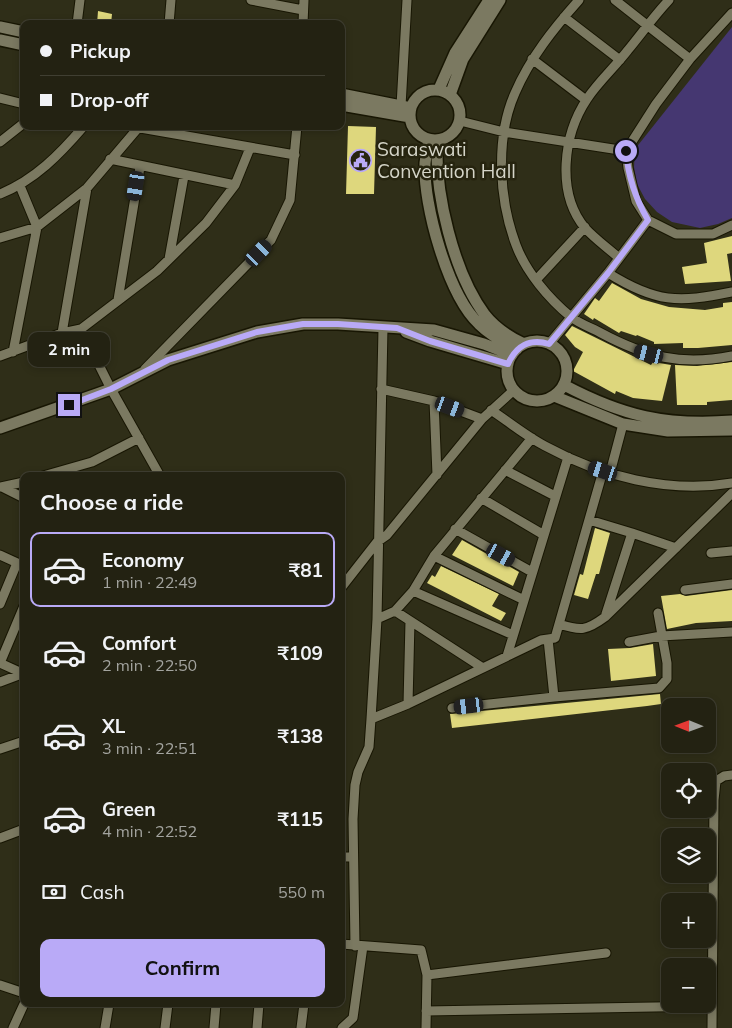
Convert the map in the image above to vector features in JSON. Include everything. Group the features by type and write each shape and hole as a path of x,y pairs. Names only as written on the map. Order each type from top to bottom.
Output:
{"street":[{"path":"78,20 80,0"},
{"path":"169,20 171,0"},
{"path":"251,0 303,10"},
{"path":"303,20 304,0"},
{"path":"407,110 420,95 439,89 450,94 459,106 460,121 452,135 433,140 416,132 407,110 408,0"},
{"path":"439,89 455,53 489,0"},
{"path":"450,94 464,59 500,0"},
{"path":"579,0 532,58 514,95 504,132 502,167 505,206 517,246 536,280 572,317 633,350 656,356 707,361 732,356"},
{"path":"615,0 690,59"},
{"path":"620,258 585,227 571,200 566,172 567,142 586,100 647,24 669,0"},
{"path":"732,13 690,59 656,104 626,151 636,201 648,220 676,234 713,234 732,225"},
{"path":"564,17 620,60"},
{"path":"0,27 20,31"},
{"path":"0,40 20,45"},
{"path":"532,58 586,100"},
{"path":"345,95 407,110"},
{"path":"0,98 20,103"},
{"path":"345,105 407,110"},
{"path":"460,121 504,132 626,151"},
{"path":"0,142 20,126"},
{"path":"0,194 20,186 60,155 81,130"},
{"path":"0,238 37,227 87,188 131,130"},
{"path":"160,130 295,155"},
{"path":"143,371 271,240 290,200 297,130"},
{"path":"433,140 425,163 426,187 440,249 450,276 464,306 478,324 516,353"},
{"path":"0,356 62,333 81,329 169,259 206,223 235,185 250,148"},
{"path":"110,159 140,167 235,185"},
{"path":"118,300 140,167"},
{"path":"169,259 184,176"},
{"path":"13,352 37,227 20,186"},
{"path":"62,333 87,188"},
{"path":"549,344 620,258 648,220"},
{"path":"536,280 585,227"},
{"path":"608,273 637,291 672,300 732,292"},
{"path":"0,428 111,389 143,371 168,360 257,332 294,326 338,324 434,330 516,353"},
{"path":"342,1028 352,1018 359,946 353,857 355,785 358,772 369,747 372,719 377,619 377,542 383,328"},
{"path":"81,329 111,389 158,472"},
{"path":"532,342 549,344 563,357 566,366 564,385 554,396 537,401 521,396 514,390 508,373 516,353 532,342"},
{"path":"564,385 595,402 624,413 670,422 732,421"},
{"path":"381,389 434,401 482,418"},
{"path":"345,583 377,542 387,535 437,475 482,418 514,390"},
{"path":"554,396 623,424 668,432 732,430"},
{"path":"434,401 437,475"},
{"path":"491,410 532,438 568,457 607,472 677,486 731,488"},
{"path":"372,719 408,704 507,656 554,638 589,520 623,424"},
{"path":"67,472 92,462 139,438"},
{"path":"377,619 395,611 413,591 434,556 532,438"},
{"path":"507,656 522,600 568,457"},
{"path":"505,470 555,496"},
{"path":"1,487 20,483"},
{"path":"1,487 20,496"},
{"path":"558,624 578,630 591,627 605,617 676,548 731,488"},
{"path":"481,498 544,534"},
{"path":"589,520 676,548"},
{"path":"455,529 532,572"},
{"path":"605,617 632,533"},
{"path":"711,553 732,551"},
{"path":"0,555 20,564 0,604"},
{"path":"434,556 522,600"},
{"path":"685,590 732,584"},
{"path":"413,591 513,635"},
{"path":"395,611 483,668"},
{"path":"452,708 554,696 659,688 667,679 667,664 658,613"},
{"path":"408,704 410,621"},
{"path":"20,626 0,663 20,672"},
{"path":"629,642 661,636 732,632"},
{"path":"548,639 554,696"},
{"path":"0,682 20,674"},
{"path":"0,750 20,742"},
{"path":"712,958 714,800 716,781 724,776 732,775"},
{"path":"0,838 20,830"},
{"path":"345,857 353,857"},
{"path":"345,944 421,950 427,975 426,1028"},
{"path":"427,975 606,953"},
{"path":"0,985 20,992"},
{"path":"13,1028 23,1007"},
{"path":"105,1028 108,1007"},
{"path":"165,1028 168,1007"},
{"path":"214,1028 216,1007"},
{"path":"257,1028 259,1007"},
{"path":"301,1028 304,1007"},
{"path":"426,1011 661,1007"},
{"path":"712,1013 712,1028"}],"shaded area":[{"path":"732,27 732,218 718,224 700,228 672,222 657,212 645,199 637,184 634,167 635,149"}],"building":[{"path":"98,11 112,14 111,20 97,20"},
{"name":"Saraswati Convention Hall","path":"348,126 376,127 374,194 346,194"},
{"path":"732,236 732,253 727,254 731,281 685,284 682,267 707,263 704,243"},
{"path":"612,283 641,299 669,307 705,310 723,307 723,303 732,302 732,345 683,348 683,343 654,344 654,342 637,335 621,331 619,333 584,314 595,298 599,301"},
{"path":"572,326 651,365 653,362 671,365 662,401 633,398 616,391 615,394 573,371 583,352 575,347 565,335"},
{"path":"732,362 732,400 707,402 707,405 677,405 675,365 697,366"},
{"path":"595,528 610,533 599,574 596,574 588,599 574,595 580,574 583,575"},
{"path":"462,540 519,572 513,586 452,555"},
{"path":"441,566 499,594 492,606 506,613 501,621 427,583 432,575 435,577"},
{"path":"732,590 732,621 696,623 667,629 661,596 680,594 686,596"},
{"path":"653,644 656,676 611,681 608,649"},
{"path":"660,694 661,704 452,728 450,714"}],"place":[{"name":"Saraswati Convention Hall","path":"361,160"}],"route":[{"path":"69,405 111,389 143,371 168,360 257,332 303,324 397,328 430,341 508,364 512,355 524,344 541,342 549,344 608,273 648,220 636,201 626,151"}]}
